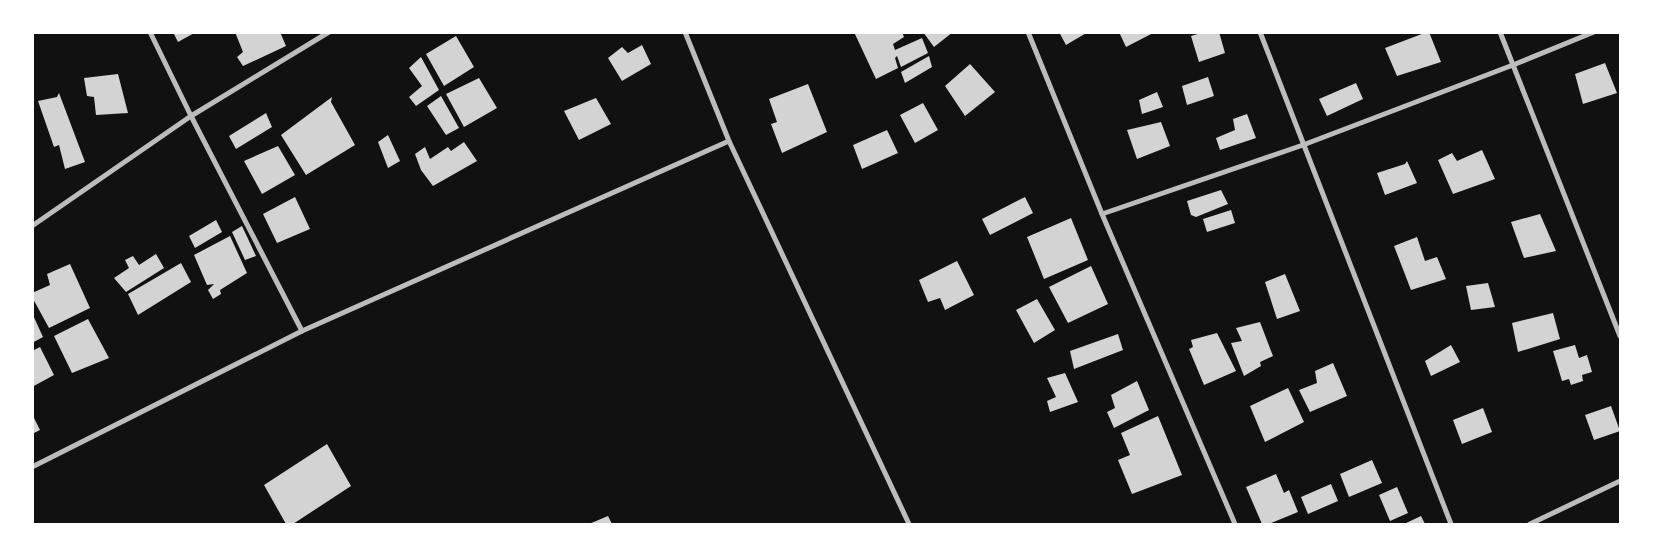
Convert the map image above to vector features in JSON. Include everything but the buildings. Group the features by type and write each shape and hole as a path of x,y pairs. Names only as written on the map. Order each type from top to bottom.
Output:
{"street":[{"path":"150,32 191,116 302,331"},
{"path":"32,226 191,116 329,32"},
{"path":"685,32 729,141 909,524"},
{"path":"1028,32 1102,214 1235,524"},
{"path":"1260,32 1451,524"},
{"path":"1500,32 1620,336"},
{"path":"1102,214 1303,145 1594,32"},
{"path":"32,467 302,331 729,141"},
{"path":"1530,524 1620,481"}]}
